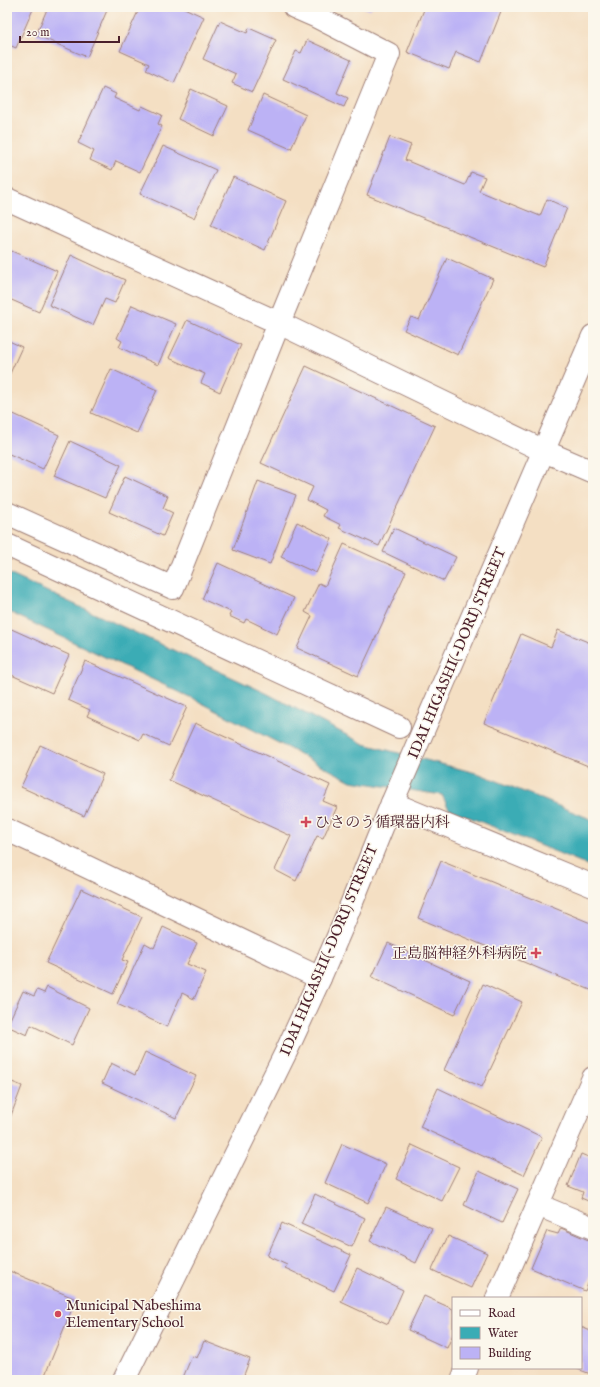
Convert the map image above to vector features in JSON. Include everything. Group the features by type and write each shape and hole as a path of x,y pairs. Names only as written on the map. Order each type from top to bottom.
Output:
{"street":[{"path":"7,513 173,588 389,54 319,12 294,7"},
{"path":"7,199 279,323 593,472"},
{"name":"IDAI HIGASHI(-DORI) STREET","path":"124,1380 286,1052 320,978 393,800 593,336"},
{"path":"7,545 399,727"},
{"path":"393,800 593,886"},
{"path":"7,830 320,978"},
{"path":"497,1297 593,1078"},
{"path":"538,1205 593,1228"},
{"path":"462,1380 467,1369"}],"water":[{"path":"7,573 266,693 364,744 480,774 593,820 593,867 449,809 442,795 351,781 196,700 7,611"}],"building":[{"path":"7,7 34,7 16,48 7,44"},
{"path":"48,7 108,8 87,57 36,35"},
{"path":"140,7 182,7 204,17 174,83 146,70 149,64 120,51"},
{"path":"362,7 372,7 370,10"},
{"path":"425,7 503,7 481,62 456,52 449,69 407,52"},
{"path":"220,21 247,33 249,28 276,40 252,92 232,83 236,74 203,59"},
{"path":"307,40 351,60 337,93 348,98 344,107 283,79 296,51 301,53"},
{"path":"103,88 116,94 114,98 140,110 142,106 162,115 158,124 162,126 140,172 116,161 112,170 90,160 94,151 78,143"},
{"path":"191,89 228,106 214,136 178,119"},
{"path":"263,95 306,115 291,149 248,130"},
{"path":"390,137 411,145 405,160 465,185 471,172 485,177 479,191 540,216 547,199 567,208 543,267 367,195"},
{"path":"163,146 216,170 194,218 140,194"},
{"path":"233,177 286,201 265,250 211,225"},
{"path":"7,249 57,271 39,312 7,298"},
{"path":"71,255 125,280 115,303 105,299 93,325 49,305"},
{"path":"447,258 493,279 458,355 404,330 411,317 419,320"},
{"path":"132,305 176,324 158,365 119,347 122,341 117,338"},
{"path":"187,320 241,345 220,392 201,383 205,374 169,358"},
{"path":"7,340 22,347 7,380"},
{"path":"306,366 435,426 379,546 339,528 341,525 323,516 326,510 307,500 313,487 261,463"},
{"path":"111,369 157,390 137,433 91,413"},
{"path":"7,411 59,435 43,469 7,453"},
{"path":"70,441 121,465 105,498 54,476"},
{"path":"125,476 168,496 163,508 173,513 163,536 109,512"},
{"path":"258,481 296,495 270,564 233,550"},
{"path":"297,522 332,539 316,573 281,557"},
{"path":"394,528 456,557 444,581 383,552"},
{"path":"344,544 406,572 358,676 297,648 312,616 305,612 319,583 325,586"},
{"path":"218,563 294,598 277,634 246,619 244,623 229,616 231,612 202,599"},
{"path":"7,627 69,655 52,693 7,673"},
{"path":"558,630 593,644 593,768 484,723 521,634 551,647"},
{"path":"85,661 187,707 169,746 143,734 140,740 87,716 90,710 68,700"},
{"path":"195,723 330,785 323,801 337,807 323,838 317,836 296,881 275,870 291,836 169,780"},
{"path":"40,745 103,774 84,816 21,787"},
{"path":"441,861 593,924 593,991 418,918"},
{"path":"81,889 142,917 122,960 128,962 113,994 46,963"},
{"path":"163,927 197,943 187,964 206,972 194,999 182,993 167,1027 117,1004 145,943 154,948"},
{"path":"388,943 470,981 454,1015 372,977"},
{"path":"483,984 522,1002 482,1087 444,1070"},
{"path":"47,987 89,1008 72,1045 31,1025 27,1035 7,1026 23,991 34,996 37,990 44,993"},
{"path":"145,1052 196,1076 176,1118 102,1083 111,1063 135,1075"},
{"path":"7,1080 22,1086 7,1126"},
{"path":"438,1088 542,1137 524,1175 420,1127"},
{"path":"342,1144 386,1164 368,1203 325,1183"},
{"path":"412,1145 459,1167 442,1201 396,1179"},
{"path":"581,1154 593,1159 593,1203 581,1198 583,1192 568,1186"},
{"path":"479,1171 518,1189 502,1223 464,1205"},
{"path":"315,1194 365,1218 352,1247 301,1224"},
{"path":"386,1207 432,1228 416,1263 370,1241"},
{"path":"282,1223 351,1255 334,1291 285,1268 287,1265 267,1256"},
{"path":"561,1228 593,1242 593,1272 585,1291 531,1268 547,1231 558,1234"},
{"path":"448,1236 487,1253 471,1288 432,1270"},
{"path":"357,1268 403,1290 388,1324 341,1302"},
{"path":"7,1270 76,1299 43,1380 7,1380"},
{"path":"424,1296 452,1309 452,1336 447,1348 408,1330"},
{"path":"582,1327 593,1332 593,1375 578,1369 582,1369"},
{"path":"204,1341 250,1359 242,1380 182,1380 192,1356 197,1358"}],"place":[{"name":"ひさのう循環器内科","path":"306,822"},
{"name":"正島脳神経外科病院","path":"536,953"},
{"name":"Municipal Nabeshima Elementary School","path":"58,1314"}]}
